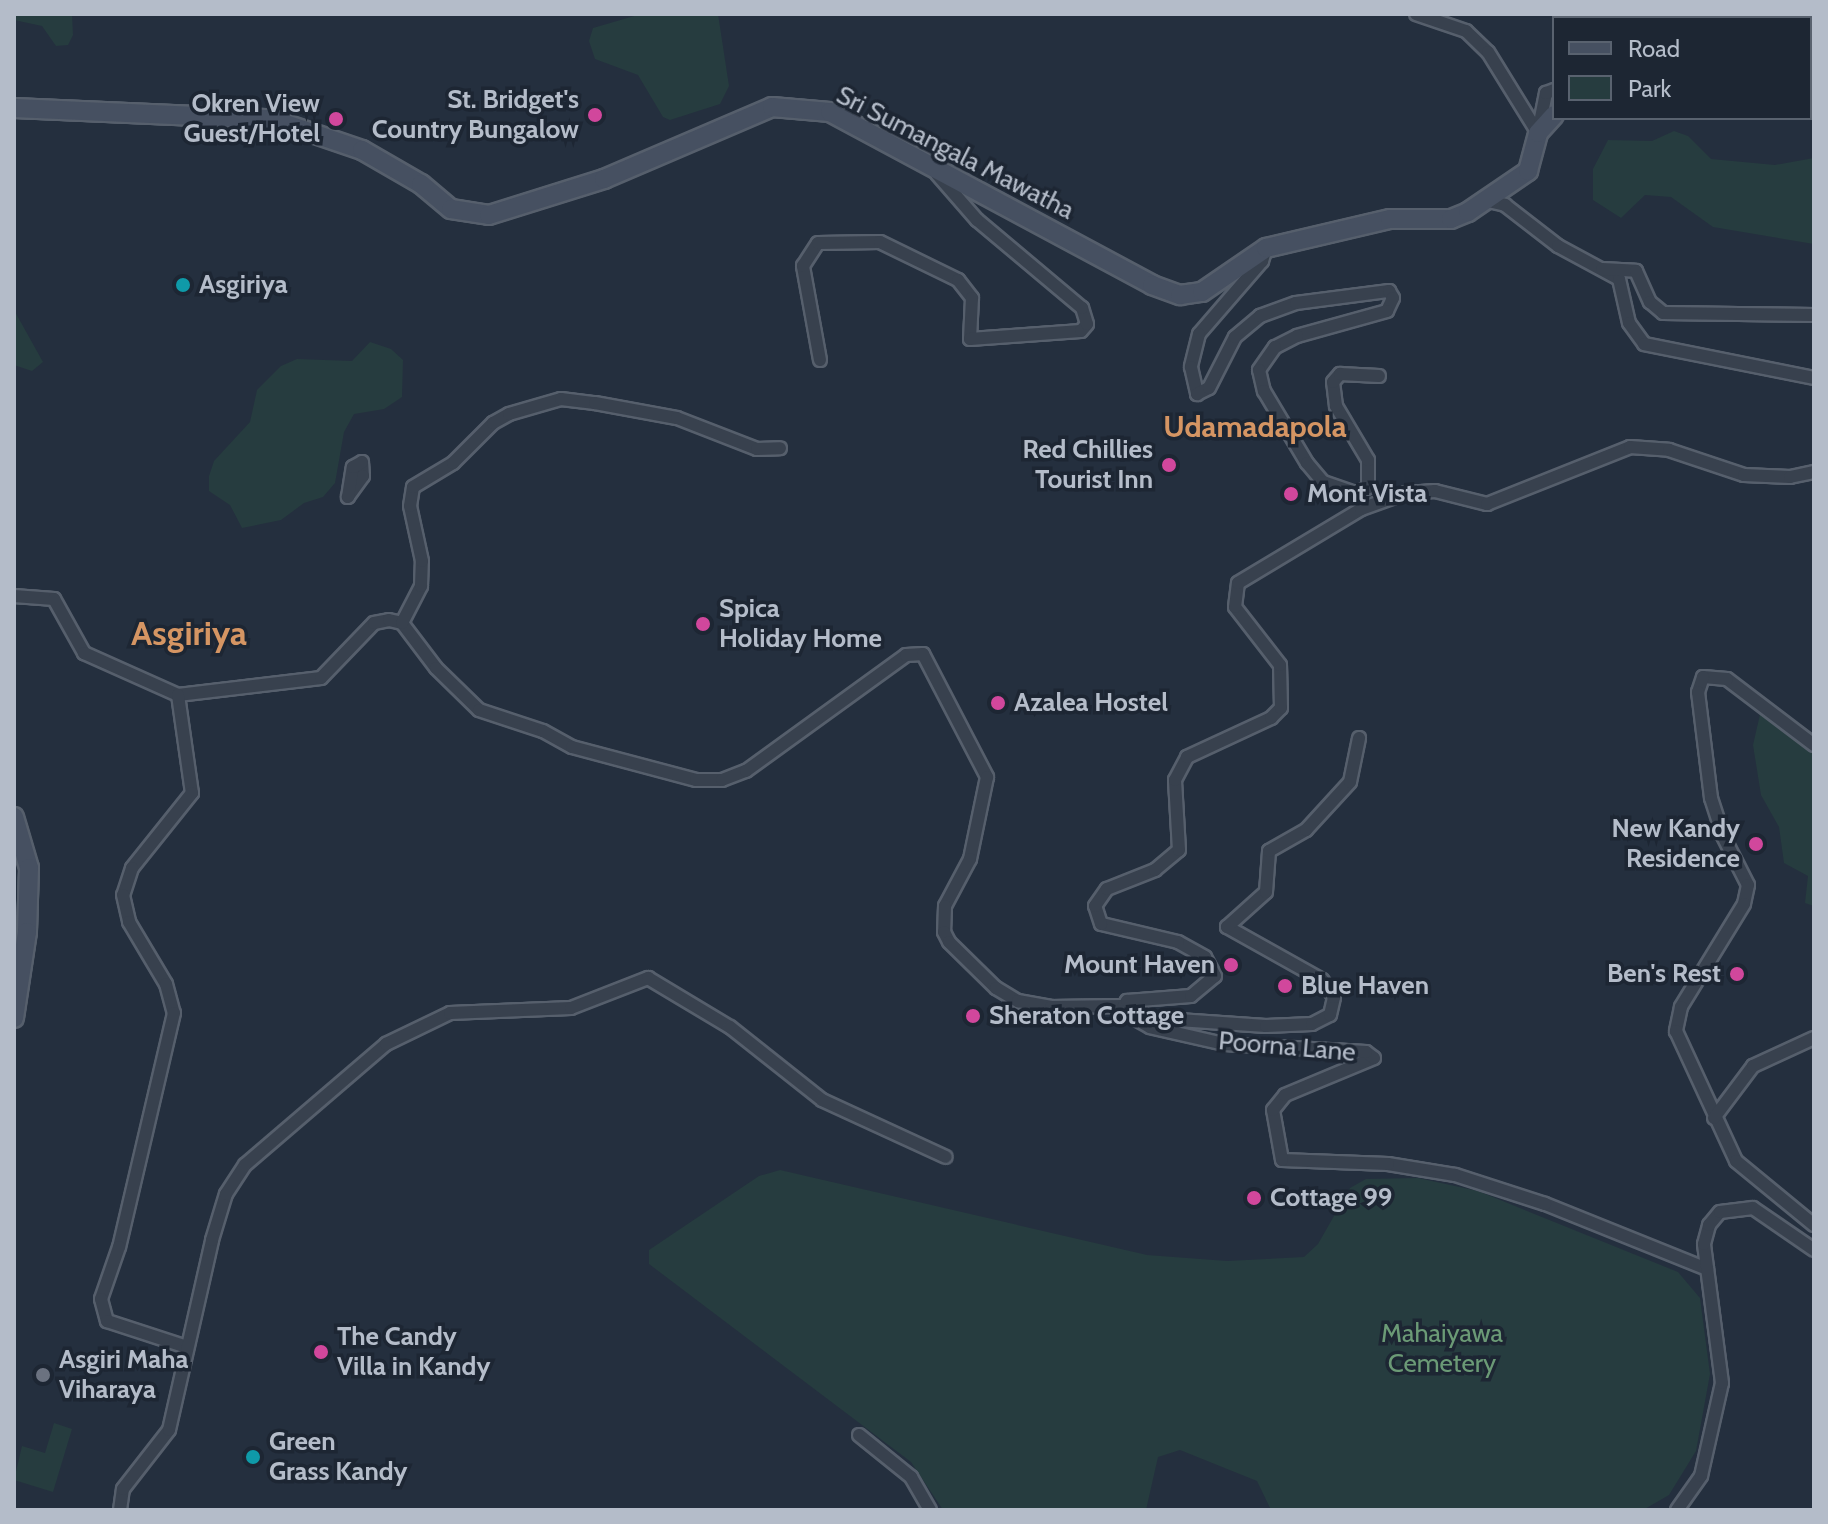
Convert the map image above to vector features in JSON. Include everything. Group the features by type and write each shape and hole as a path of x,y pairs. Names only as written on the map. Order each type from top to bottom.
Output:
{"street":[{"path":"1416,14 1466,31 1488,52 1538,133"},
{"path":"1538,133 1546,93 1552,91"},
{"name":"Sri Sumangala Mawatha","path":"14,108 271,119 362,150 421,184 451,209 489,215 604,179 772,107 830,112 1152,285 1180,295 1202,292 1266,248 1360,224 1451,219 1528,171 1538,133"},
{"path":"1538,133 1552,117"},
{"path":"820,360 803,266 808,252 818,243 880,242 958,280 972,298 970,339 1081,331 1087,324 1082,308 977,220 929,165"},
{"path":"1481,200 1505,205 1558,246 1619,279 1629,323 1644,344 1814,378"},
{"path":"1266,248 1262,261 1199,334 1191,367 1197,394 1209,388 1235,337 1260,316 1296,303 1389,291 1393,298 1387,311 1297,336 1275,347 1259,370 1264,391 1307,463 1323,482 1357,494 1368,487 1368,460 1336,406 1333,382 1340,374 1379,376"},
{"path":"1602,269 1636,271 1650,302 1663,313 1814,315"},
{"path":"402,623 421,586 422,561 410,506 413,487 453,463 509,414 561,399 595,403 677,418 757,449 780,448"},
{"path":"1128,1012 1127,1001 1191,996 1215,976 1205,957 1178,942 1101,924 1095,906 1107,889 1155,870 1179,850 1175,780 1187,757 1271,718 1281,708 1280,665 1235,607 1238,583 1361,509 1406,493 1435,491 1487,504 1630,447 1669,450 1744,475 1790,477 1814,472"},
{"path":"14,596 54,599 84,653 178,695 321,678 374,623 402,623"},
{"path":"402,623 436,668 479,710 543,731 572,747 696,780 722,780 746,771 906,655 923,654 987,777 970,859 945,906 949,942 996,988 1018,1001 1051,1007 1266,1026 1312,1024 1330,1015 1334,997 1322,980 1227,927 1266,892 1269,851 1306,830 1350,782 1359,738"},
{"path":"1814,745 1727,679 1703,677 1698,692 1711,798 1723,836 1748,885 1744,904 1681,1007 1676,1031 1736,1161 1814,1225"},
{"path":"178,695 192,793 132,868 123,895 129,922 166,984 174,1013 119,1247 101,1299 107,1321 187,1347"},
{"path":"14,817 29,868 27,932 14,1018"},
{"path":"120,1510 123,1489 169,1430 226,1194 245,1165 386,1044 450,1013 571,1008 648,978 730,1027 822,1100 946,1157"},
{"name":"Poorna Lane","path":"1128,1012 1150,1027 1224,1044 1366,1052 1374,1058 1285,1095 1273,1110 1282,1160 1388,1164 1455,1175 1545,1204 1707,1269"},
{"path":"1714,1118 1753,1066 1814,1038"},
{"path":"1677,1510 1701,1476 1722,1383 1704,1244 1720,1212 1753,1208 1814,1250"},
{"path":"859,1435 911,1477 930,1510"}],"green space":[{"path":"14,14 72,14 73,35 68,45 56,46 42,26 14,20"},
{"path":"641,14 718,14 729,86 720,104 670,120 663,117 638,75 595,59 589,41 593,28"},
{"path":"1674,131 1688,136 1711,159 1775,165 1814,158 1814,244 1713,227 1671,197 1645,195 1621,218 1593,200 1593,169 1608,140 1652,141"},
{"path":"14,310 43,362 32,371 14,365"},
{"path":"370,342 391,349 403,360 402,397 384,409 354,414 344,432 335,483 323,497 304,503 281,520 242,528 230,505 209,491 209,476 214,461 250,422 257,390 281,366 297,359 352,361"},
{"path":"1761,710 1814,754 1814,906 1805,903 1808,876 1784,863 1779,827 1761,795 1753,745"},
{"name":"Mahaiyawa Cemetery","path":"780,1170 1147,1255 1227,1261 1304,1257 1318,1244 1350,1188 1366,1179 1418,1178 1478,1191 1678,1272 1700,1298 1710,1374 1696,1451 1669,1495 1643,1510 1271,1510 1257,1481 1180,1450 1158,1457 1146,1510 943,1510 911,1462 649,1264 649,1250 759,1176"},
{"path":"54,1423 72,1429 53,1492 14,1480 22,1446 45,1453"}],"place":[{"name":"St. Bridget's Country Bungalow","path":"595,115"},
{"name":"Okren View Guest/Hotel","path":"336,119"},
{"name":"Asgiriya","path":"183,285"},
{"name":"Red Chillies Tourist Inn","path":"1169,465"},
{"name":"Mont Vista","path":"1291,494"},
{"name":"Spica Holiday Home","path":"703,624"},
{"name":"Azalea Hostel","path":"998,703"},
{"name":"New Kandy Residence","path":"1756,844"},
{"name":"Mount Haven","path":"1231,965"},
{"name":"Ben's Rest","path":"1737,974"},
{"name":"Blue Haven","path":"1285,986"},
{"name":"Sheraton Cottage","path":"973,1016"},
{"name":"Cottage 99","path":"1254,1198"},
{"name":"The Candy Villa in Kandy","path":"321,1352"},
{"name":"Asgiri Maha Viharaya","path":"43,1375"},
{"name":"Green Grass Kandy","path":"253,1457"}],"district":[{"name":"Udamadapola","path":"1255,427"},
{"name":"Asgiriya","path":"189,634"}]}
